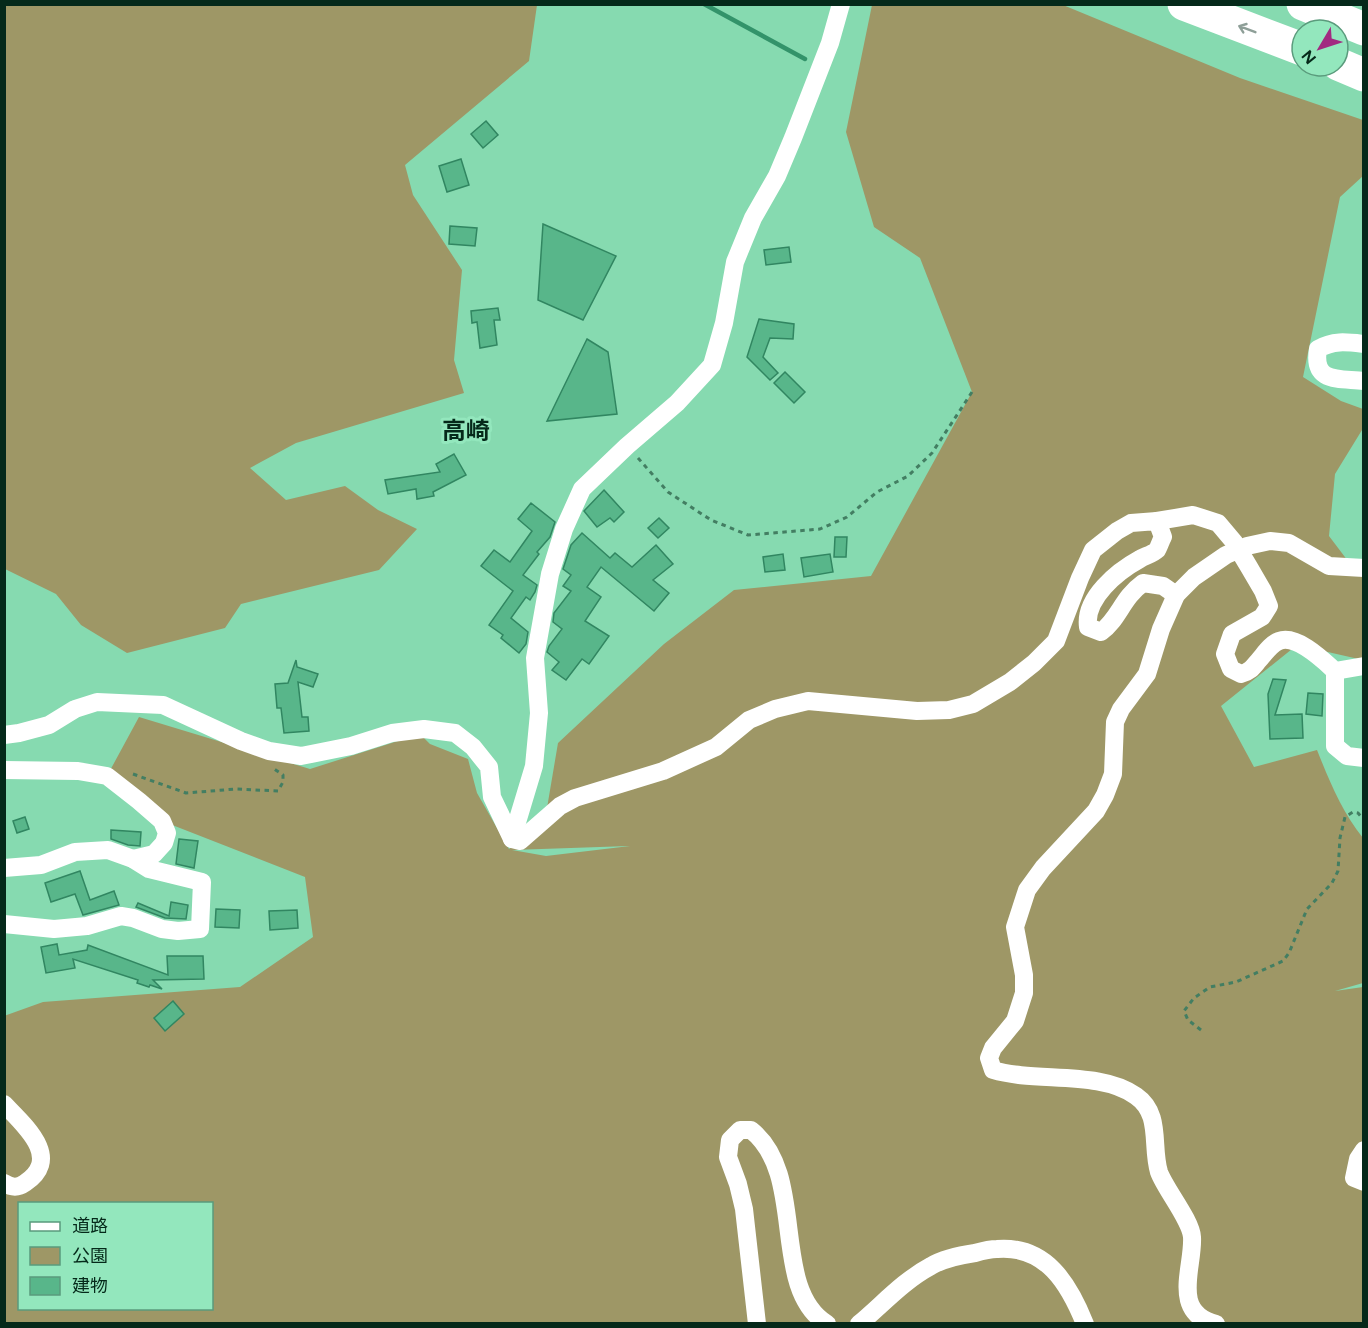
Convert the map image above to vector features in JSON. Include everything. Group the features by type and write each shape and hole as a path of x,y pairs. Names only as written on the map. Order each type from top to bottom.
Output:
{"highway":[{"path":"1184,4 1290,44"},
{"path":"1303,4 1364,29"},
{"path":"1350,69 1364,75"}],"street":[{"path":"512,839 534,766 539,713 534,657 550,574 564,529 582,489 677,403 712,365 724,323 735,262 753,218 777,176 793,138 830,43 841,4"},
{"path":"1364,344 1328,343 1318,349 1316,358 1318,368 1325,375 1336,380 1364,381"},
{"path":"512,839 520,841 560,806 575,798 663,771 716,747 749,720 776,708 808,701 918,711 949,710 973,704 1010,682 1056,641 1093,550 1117,531 1131,524 1194,515 1218,523 1234,542 1263,591 1269,606 1262,617 1232,634 1226,654 1231,669 1241,674 1248,673 1268,649 1278,641 1284,640 1304,645 1335,671 1364,666"},
{"path":"1157,521 1163,537 1157,550 1118,572 1107,582 1086,618 1088,627 1101,632 1110,626 1131,591 1143,583 1163,586 1176,596"},
{"path":"1216,1323 1195,1311 1189,1299 1186,1281 1192,1235 1160,1172 1154,1124 1148,1106 1135,1095 1101,1081 1008,1075 993,1070 989,1058 993,1048 1015,1021 1024,993 1024,975 1015,927 1027,890 1043,868 1096,812 1105,795 1113,774 1115,722 1121,709 1147,674 1161,629 1176,596 1194,577 1226,555 1247,546 1270,541 1289,543 1329,566 1364,568"},
{"path":"1335,671 1335,746 1347,756 1364,758"},
{"path":"4,735 49,724 75,709 97,702 163,705 268,751 301,756 351,746 392,733 424,729 455,733 473,747 489,767 492,797 512,839"},
{"path":"4,770 78,771 107,776 162,821 167,833 164,843 154,854 133,859"},
{"path":"4,868 41,865 75,852 108,850 133,859 149,869 202,882 200,930 162,929 121,916 87,926 54,929 4,924"},
{"path":"4,1104 31,1131 39,1147 41,1165 37,1174 20,1187 10,1187 4,1183"},
{"path":"757,1323 744,1209 728,1157 730,1140 740,1130 751,1130 762,1138 771,1153 783,1188 795,1267 802,1296 810,1309 827,1323"},
{"path":"1364,1150 1358,1159 1354,1178 1364,1182"},
{"path":"859,1323 900,1286 932,1265 966,1254 999,1248 1027,1253 1044,1261 1061,1277 1085,1323"}],"path":[{"path":"627,446 668,492 711,520 747,535 820,529 847,517 877,492 908,476 932,453 972,392"},
{"path":"99,775 112,768 186,793 236,789 278,791 283,782 282,775 266,763"},
{"path":"1201,1030 1188,1020 1184,1011 1194,998 1210,987 1236,982 1283,961 1307,909 1332,883 1338,871 1340,838 1346,817 1353,812 1358,813 1364,820"}],"green space":[{"path":"4,5 537,5 529,61 405,165 413,195 462,270 454,360 464,393 296,443 250,468 286,500 345,486 378,510 417,529 379,570 241,604 225,628 127,653 81,625 56,594 5,569"},
{"path":"872,5 1063,5 1240,78 1363,120 1363,176 1340,197 1303,377 1341,401 1363,409 1362,430 1335,474 1329,536 1354,569 1363,571 1363,660 1297,645 1221,706 1254,767 1317,750 1342,807 1363,838 1363,983 1335,991 1363,987 1363,1323 5,1323 4,1016 43,1002 240,987 313,937 305,877 162,821 107,776 139,717 310,769 420,734 430,744 468,759 477,793 509,849 587,797 547,808 558,743 664,644 734,590 871,576 972,392 920,258 874,227 846,132","holes":["630,846 546,856 512,850"]}],"building":[{"path":"486,121 498,135 483,148 471,134"},
{"path":"461,159 469,185 447,192 439,166"},
{"path":"543,224 616,256 583,320 538,300"},
{"path":"450,226 477,228 475,246 449,244"},
{"path":"789,247 791,262 766,265 764,250"},
{"path":"498,308 500,320 494,320 497,345 480,348 477,322 472,323 471,311"},
{"path":"759,319 794,324 793,339 770,338 763,357 778,373 770,380 747,357"},
{"path":"587,339 608,352 617,414 547,421"},
{"path":"785,372 805,392 794,403 774,383"},
{"path":"454,454 466,475 433,492 434,496 417,499 416,489 388,494 385,480 440,472 436,464"},
{"path":"604,490 624,512 614,522 610,518 597,527 584,511"},
{"path":"531,503 555,522 550,537 537,552 539,554 523,575 537,585 535,592 530,600 526,597 511,618 528,632 526,644 519,653 501,638 503,635 489,625 513,591 481,566 494,550 510,562 532,531 518,519"},
{"path":"659,518 669,528 658,538 648,528"},
{"path":"582,533 610,558 615,553 632,567 656,545 673,564 653,580 669,593 654,611 601,567 587,587 601,597 585,621 609,636 589,664 582,659 566,680 552,670 559,662 547,652 562,629 553,622 554,613 571,591 563,586 571,575 563,569 571,545"},
{"path":"835,537 847,537 846,557 834,557"},
{"path":"783,554 785,570 765,572 763,557"},
{"path":"830,554 833,572 804,577 801,558"},
{"path":"296,660 297,667 318,674 313,687 298,682 302,717 308,717 309,731 284,733 281,708 277,708 275,684 288,683"},
{"path":"1273,679 1286,680 1275,715 1302,714 1303,738 1270,739 1268,694"},
{"path":"1308,693 1323,694 1322,716 1306,714"},
{"path":"25,817 29,829 17,833 13,821"},
{"path":"111,830 141,832 140,846 128,845 111,839"},
{"path":"179,839 198,841 194,868 176,864"},
{"path":"80,871 90,900 114,891 119,905 83,915 75,894 51,902 45,883"},
{"path":"171,902 188,905 186,919 165,918 136,907 138,903 169,916"},
{"path":"216,909 240,910 239,928 215,927"},
{"path":"297,910 298,928 270,930 269,911"},
{"path":"57,944 59,955 87,950 88,945 168,975 167,956 203,956 204,979 153,980 162,989 137,983 138,980 73,959 75,968 46,973 41,947"},
{"path":"173,1001 184,1014 165,1031 154,1018"}],"waterway":[{"path":"704,4 805,59"}],"district":[{"name":"高崎","path":"466,431"}]}
